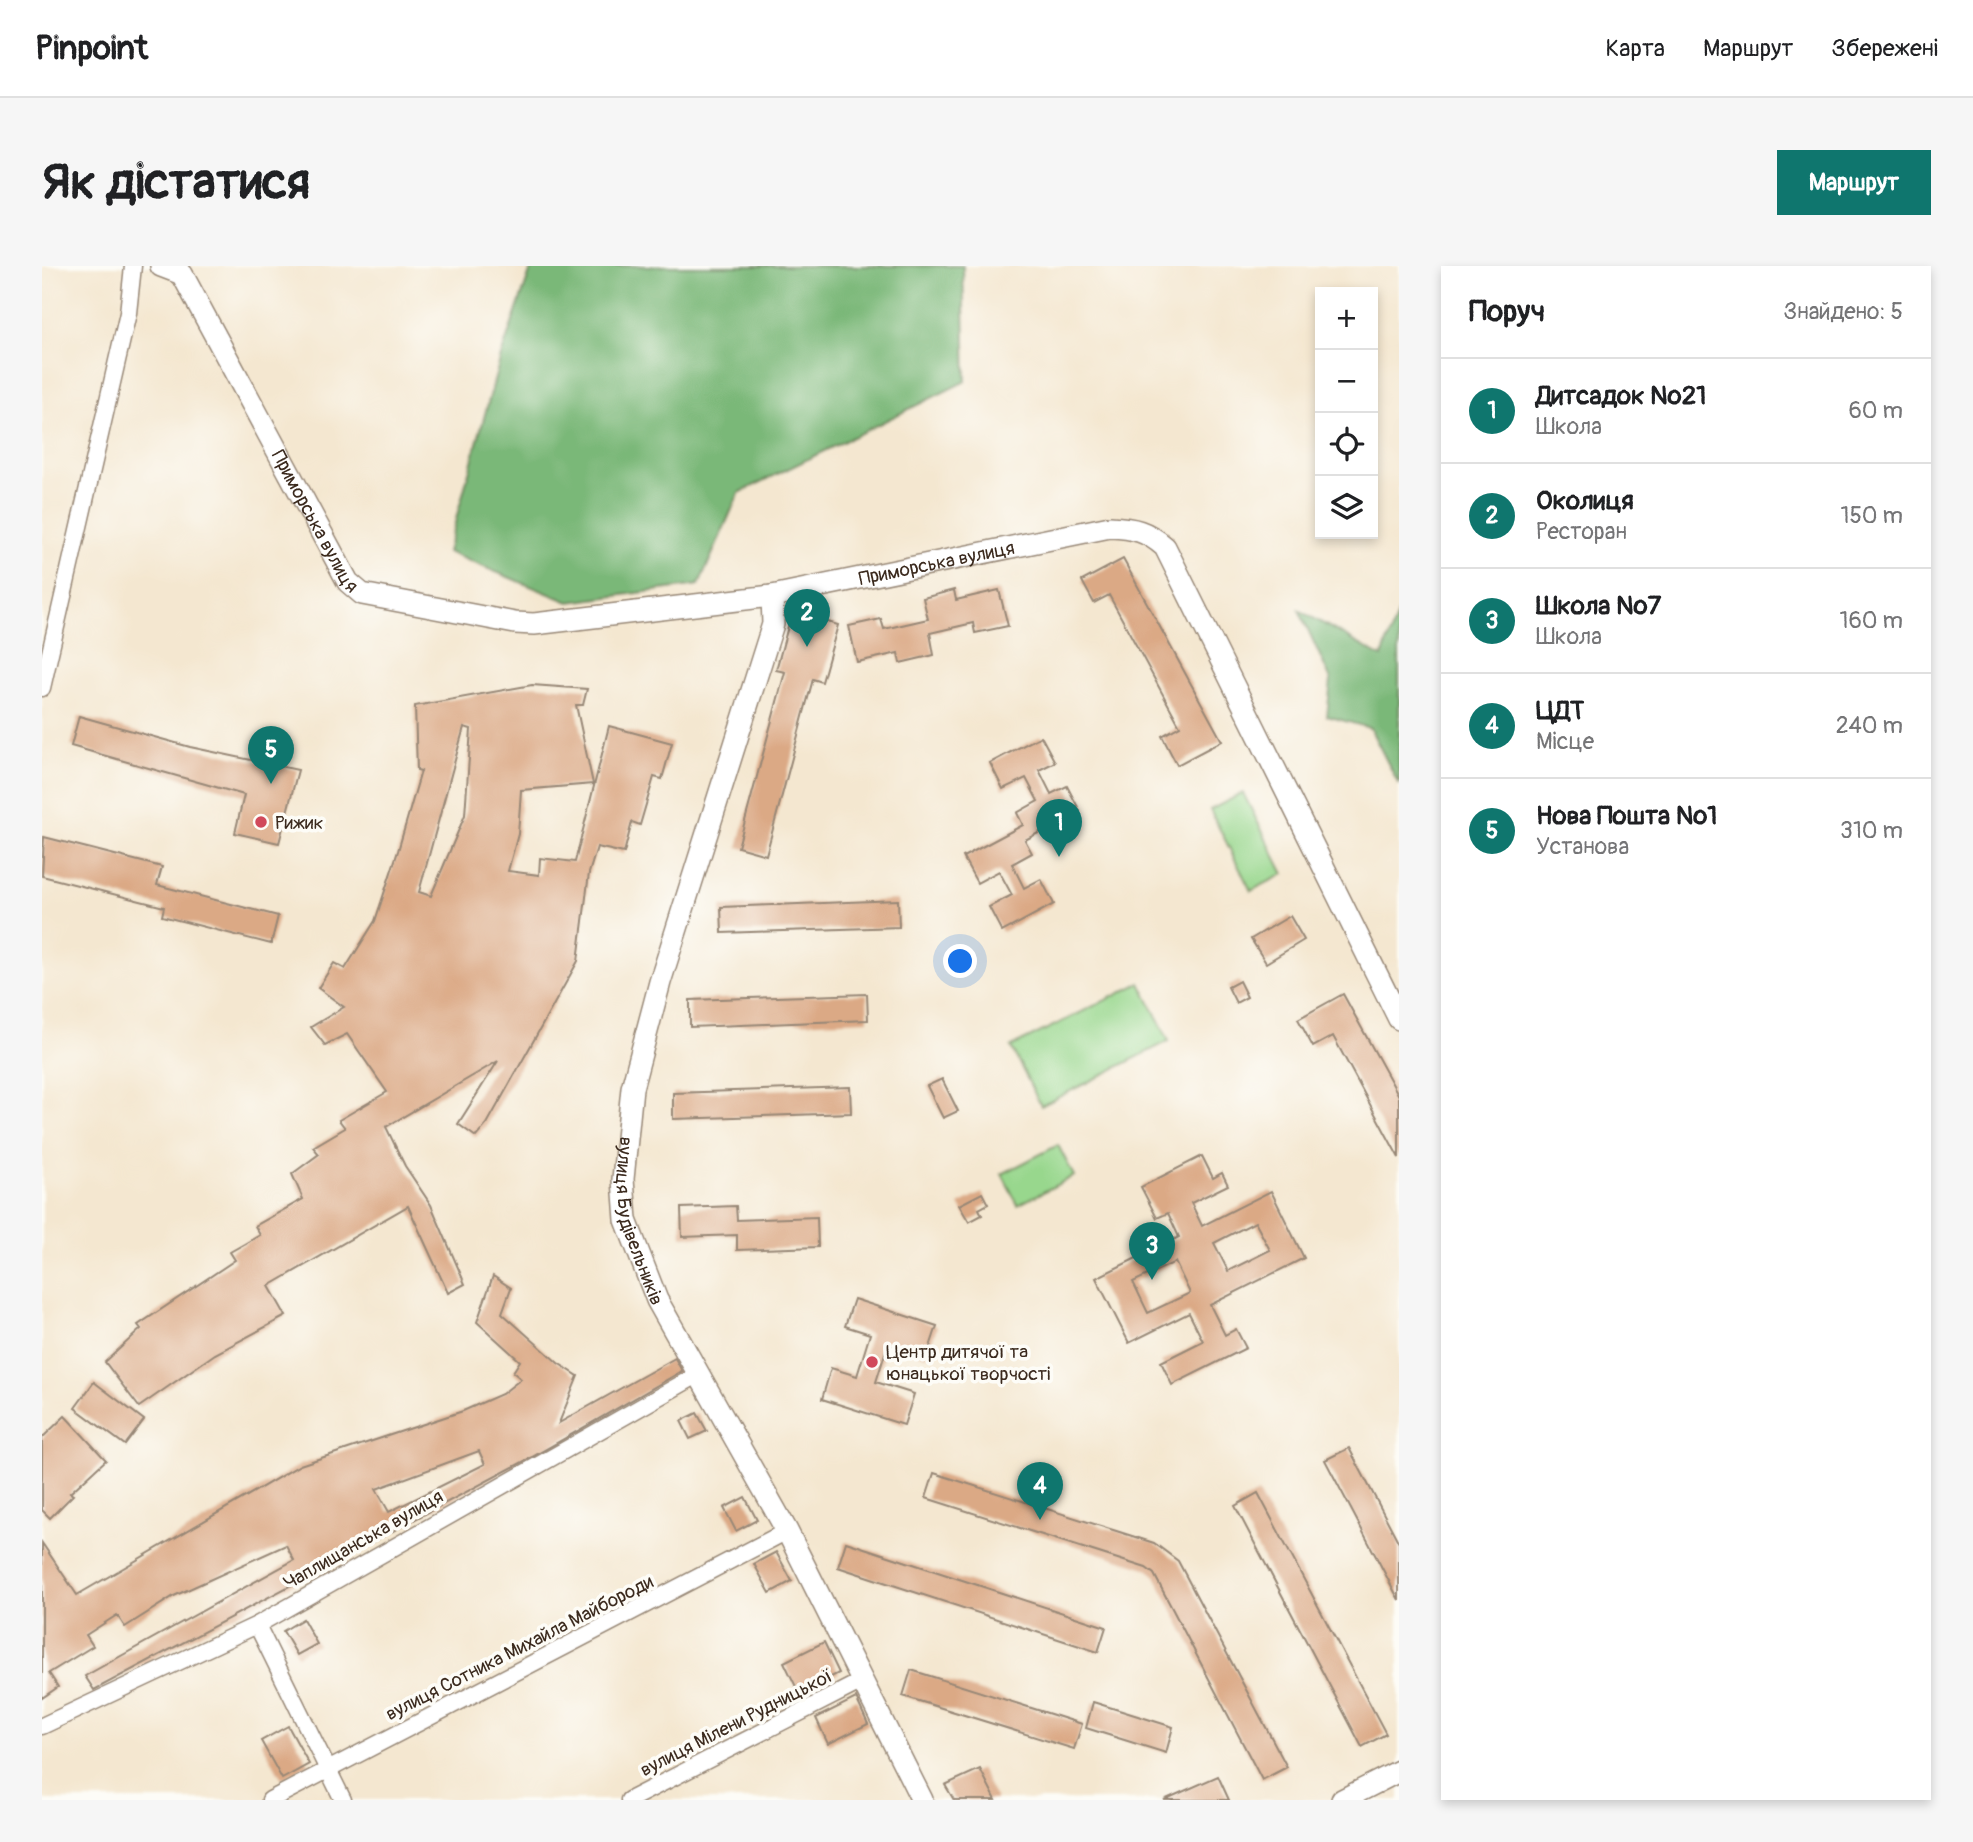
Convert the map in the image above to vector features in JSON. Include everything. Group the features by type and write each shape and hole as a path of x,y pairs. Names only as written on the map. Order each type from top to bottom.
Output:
{"street":[{"path":"42,688 128,313 133,266"},
{"name":"Приморська вулиця","path":"161,266 182,274 348,582 362,594 515,623 534,624 772,597 1088,531 1132,528 1149,533 1165,547 1399,1018"},
{"name":"вулиця Будівельників","path":"772,597 773,624 660,982 632,1088 623,1179 626,1220 657,1300 787,1531 922,1800"},
{"name":"Чаплищанська вулиця","path":"42,1726 257,1625 699,1374"},
{"name":"вулиця Сотника Михайла Майбороди","path":"270,1800 787,1531"},
{"path":"257,1625 343,1800"},
{"name":"вулиця Мілени Рудницької","path":"629,1800 862,1681"},
{"path":"1342,1800 1399,1771"}],"green space":[{"path":"532,266 963,266 966,381 739,493 699,585 569,602 447,552 501,356"},
{"path":"1399,609 1399,785 1370,728 1327,716 1331,680 1299,610 1382,657"},
{"path":"1243,793 1284,874 1251,891 1210,810"},
{"path":"1140,983 1169,1041 1041,1106 1011,1047"},
{"path":"1058,1145 1074,1176 1018,1205 1002,1174"}],"building":[{"path":"1123,559 1222,741 1177,765 1162,736 1180,726 1109,595 1094,603 1082,581"},
{"path":"954,590 956,600 999,590 1008,626 975,633 973,623 930,633 934,655 900,663 898,653 857,662 849,626 881,619 884,629 928,619 923,598"},
{"path":"792,612 838,625 822,682 813,679 766,855 738,847 785,672 776,670"},
{"path":"532,685 587,689 583,705 576,705 593,784 521,790 518,834 508,871 539,875 540,858 575,862 609,726 672,743 662,779 654,777 640,825 632,822 624,853 597,847 589,873 578,961 487,1124 476,1137 458,1124 498,1061 386,1127 405,1166 431,1205 465,1284 448,1293 408,1206 269,1286 286,1316 215,1354 139,1407 105,1362 141,1329 138,1325 235,1260 230,1252 260,1235 255,1226 303,1199 292,1174 319,1154 313,1147 345,1128 339,1120 387,1092 347,1034 325,1045 311,1027 344,1007 318,988 334,963 345,969 375,921 398,851 421,771 417,770 415,706","holes":["464,727 471,729 465,815 431,896 419,892"]},
{"path":"79,716 190,747 298,770 279,843 235,833 244,795 71,746"},
{"path":"1041,736 1055,762 1039,770 1051,794 1067,786 1080,811 1025,840 1032,853 1012,864 1024,888 1041,879 1054,904 1002,932 989,907 1012,895 999,871 977,883 963,857 1023,825 1017,813 1038,801 1026,778 1003,789 990,763"},
{"path":"44,837 162,867 157,885 278,916 271,944 162,916 164,907 42,876"},
{"path":"898,900 899,927 722,933 721,907"},
{"path":"1290,916 1304,940 1266,963 1251,939"},
{"path":"1239,981 1247,997 1236,1003 1228,987"},
{"path":"867,994 868,1020 690,1027 690,1000"},
{"path":"1343,994 1399,1096 1399,1158 1333,1036 1313,1047 1298,1019"},
{"path":"942,1079 958,1111 943,1118 927,1086"},
{"path":"850,1087 851,1113 673,1119 673,1093"},
{"path":"1202,1156 1213,1178 1222,1173 1228,1185 1191,1203 1202,1226 1271,1191 1304,1258 1210,1305 1225,1335 1236,1329 1246,1348 1172,1385 1161,1362 1203,1341 1189,1313 1129,1343 1096,1278 1179,1237 1168,1213 1157,1218 1141,1187","holes":["1255,1222 1270,1250 1228,1271 1214,1243","1175,1262 1190,1293 1148,1313 1133,1282"]},
{"path":"982,1193 988,1204 979,1209 982,1215 969,1222 959,1205"},
{"path":"736,1206 737,1220 817,1217 818,1247 737,1250 737,1235 682,1237 681,1208"},
{"path":"493,1276 511,1288 502,1313 558,1363 578,1376 559,1423 675,1358 682,1371 532,1457 94,1690 85,1676 294,1560 286,1545 174,1596 125,1627 117,1615 86,1635 93,1646 49,1673 58,1687 42,1698 42,1543 77,1595 300,1465 463,1411 502,1394 521,1379 513,1372 520,1361 477,1322","holes":["479,1451 485,1464 389,1512 376,1489"]},
{"name":"Центр дитячої та юнацької творчості","path":"854,1299 937,1326 927,1356 888,1344 876,1382 914,1394 904,1425 822,1399 831,1368 857,1376 870,1334 845,1326"},
{"path":"94,1382 144,1420 125,1445 75,1408"},
{"path":"697,1413 707,1431 690,1439 681,1421"},
{"path":"65,1416 106,1460 70,1493 73,1495 50,1518 42,1510 42,1438"},
{"path":"1349,1448 1399,1543 1399,1600 1325,1460"},
{"path":"934,1473 1154,1543 1178,1561 1287,1767 1262,1780 1154,1574 1146,1568 926,1498"},
{"path":"1258,1493 1386,1734 1362,1747 1235,1506"},
{"path":"745,1497 757,1520 736,1531 724,1508"},
{"path":"846,1542 1106,1627 1098,1652 838,1567"},
{"path":"776,1552 792,1581 770,1593 754,1564"},
{"path":"303,1619 317,1644 297,1655 283,1631"},
{"path":"824,1642 839,1673 799,1693 784,1662"},
{"path":"911,1670 1082,1724 1074,1749 903,1696"},
{"path":"856,1698 868,1724 828,1744 816,1718"},
{"path":"1093,1702 1173,1727 1166,1753 1086,1728"},
{"path":"288,1726 309,1764 282,1779 261,1741"},
{"path":"980,1769 996,1800 954,1800 945,1785"},
{"path":"1218,1776 1229,1800 1164,1800"}],"place":[{"name":"Околиця","path":"807,647"},
{"name":"Нова Пошта №1","path":"271,784"},
{"name":"Рижик","path":"261,822"},
{"name":"Дитсадок №21","path":"1059,857"},
{"name":"Школа №7","path":"1152,1280"},
{"name":"Центр дитячої та юнацької творчості","path":"872,1362"},
{"name":"ЦДТ","path":"1040,1520"}]}
